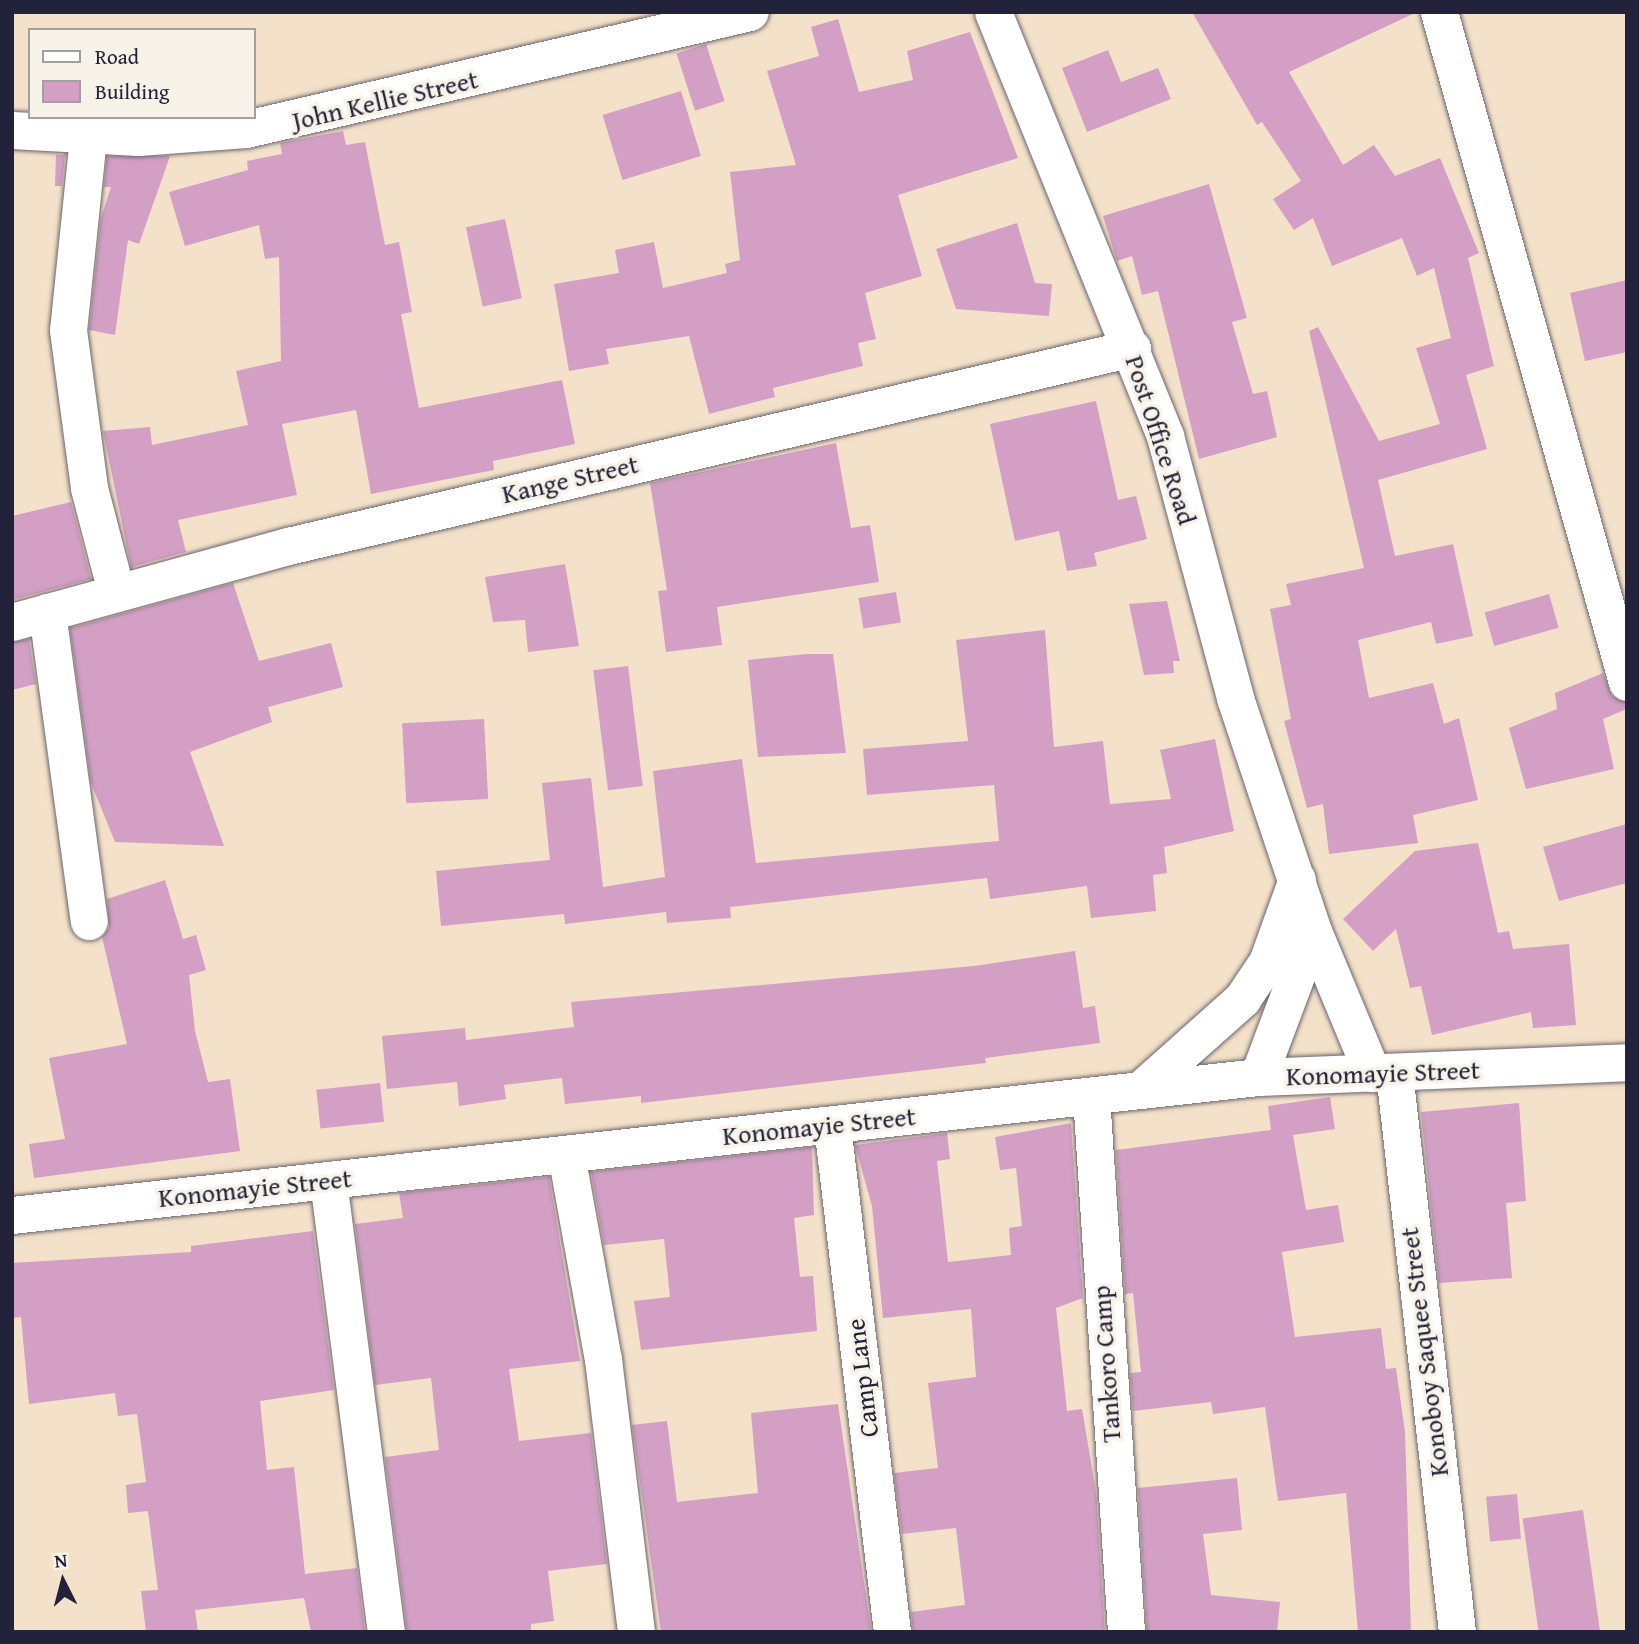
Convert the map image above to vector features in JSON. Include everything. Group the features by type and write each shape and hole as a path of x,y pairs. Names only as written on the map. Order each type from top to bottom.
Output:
{"street":[{"name":"John Kellie Street","path":"12,130 88,137 180,136 313,118 750,12"},
{"name":"Post Office Road","path":"993,12 1132,348 1165,436 1235,698 1313,931 1383,1073"},
{"path":"1439,12 1627,682"},
{"path":"88,137 68,330 89,488 116,592"},
{"name":"Kange Street","path":"12,622 116,592 1132,348"},
{"path":"47,612 89,921"},
{"path":"1140,1090 1242,999 1267,962 1297,879"},
{"path":"1258,1077 1313,931"},
{"name":"Konomayie Street","path":"12,1215 1258,1077 1627,1062"},
{"name":"Konoboy Saquee Street","path":"1383,1073 1457,1632"},
{"name":"Tankoro Camp","path":"1091,1096 1126,1632"},
{"name":"Camp Lane","path":"832,1125 892,1632"},
{"path":"566,1154 603,1359 636,1632"},
{"path":"328,1180 386,1632"}],"building":[{"path":"1192,12 1417,12 1289,72 1343,165 1374,145 1395,176 1440,158 1479,253 1468,258 1494,366 1466,375 1487,449 1378,480 1395,556 1453,544 1473,636 1436,644 1431,622 1358,640 1369,698 1433,683 1444,724 1459,718 1478,800 1413,815 1418,843 1329,854 1323,804 1307,808 1284,721 1291,719 1270,609 1291,605 1286,584 1364,568 1309,331 1318,327 1379,441 1440,424 1416,348 1451,338 1434,268 1417,276 1402,238 1332,266 1313,218 1294,230 1273,199 1301,181 1262,122 1257,125"},
{"path":"838,19 859,92 913,80 907,51 970,32 1018,158 898,195 922,276 865,293 876,339 858,343 863,366 773,388 775,397 709,414 689,336 606,349 609,364 569,371 554,284 619,273 615,250 654,242 663,288 727,273 725,264 740,260 730,172 796,165 767,71 819,56 811,27"},
{"path":"706,44 725,101 695,111 677,54"},
{"path":"1108,50 1121,82 1158,68 1171,99 1087,132 1062,68"},
{"path":"681,91 701,156 622,180 603,115"},
{"path":"343,131 346,145 365,142 385,245 399,242 412,312 401,314 419,408 562,380 575,444 493,461 494,470 371,494 356,410 282,424 297,495 178,520 186,552 131,567 103,431 150,427 152,445 248,425 236,371 281,361 279,257 265,259 259,225 185,246 169,192 248,170 247,161 282,154 280,143"},
{"path":"56,155 65,155 62,186 55,186"},
{"path":"107,156 170,156 139,244 128,240 115,335 89,330 101,218 111,187 104,187"},
{"path":"1209,184 1247,318 1232,322 1253,394 1267,391 1277,437 1199,459 1158,291 1142,295 1132,256 1117,261 1103,216"},
{"path":"505,219 522,298 483,307 466,227"},
{"path":"1017,223 1035,283 1052,284 1049,316 956,309 936,249"},
{"path":"1627,280 1627,352 1585,361 1570,293"},
{"path":"1096,401 1118,500 1136,496 1147,539 1094,553 1097,566 1067,571 1059,531 1015,541 990,424"},
{"path":"836,443 851,528 870,525 879,582 717,607 722,645 666,652 658,591 667,590 650,483"},
{"path":"71,502 91,579 12,600 12,516"},
{"path":"565,564 579,646 528,652 525,620 493,622 485,577"},
{"path":"233,583 259,661 331,643 343,687 268,707 272,722 190,752 224,846 115,842 91,783 70,628"},
{"path":"896,592 901,623 863,629 858,598"},
{"path":"1549,594 1559,628 1494,646 1485,612"},
{"path":"1167,601 1180,661 1173,661 1174,673 1144,675 1129,604"},
{"path":"1045,630 1054,747 1103,741 1110,804 1171,799 1160,750 1215,739 1234,831 1164,847 1167,873 1153,875 1156,911 1091,918 1087,886 990,899 987,878 730,907 731,918 667,923 666,912 565,924 564,914 441,926 436,871 550,860 542,783 591,778 603,887 665,877 653,771 742,759 756,863 999,841 994,785 867,795 863,749 968,741 956,640"},
{"path":"29,639 36,684 12,690 12,642"},
{"path":"833,654 846,753 758,757 748,660"},
{"path":"628,666 643,786 608,790 593,670"},
{"path":"1603,673 1612,696 1627,702 1627,709 1603,719 1614,769 1526,789 1509,728 1557,709 1555,693"},
{"path":"484,719 488,799 406,803 402,723"},
{"path":"1627,824 1627,883 1559,901 1543,847"},
{"path":"1478,843 1498,933 1509,931 1513,949 1569,944 1576,1025 1533,1028 1531,1012 1432,1035 1421,986 1410,988 1396,929 1373,951 1343,919 1415,851"},
{"path":"165,880 183,939 196,935 206,970 189,975 195,1031 208,1082 230,1079 240,1151 34,1178 29,1144 65,1139 49,1058 127,1044 102,937 109,928 107,899"},
{"path":"1075,951 1083,1008 1095,1006 1100,1043 985,1058 986,1063 641,1103 641,1096 565,1104 562,1078 504,1085 506,1099 459,1106 457,1082 387,1089 382,1036 465,1028 466,1040 574,1027 571,1002 974,966"},
{"path":"380,1083 384,1122 320,1128 316,1090"},
{"path":"1330,1097 1335,1129 1293,1135 1306,1210 1338,1205 1344,1242 1282,1252 1295,1337 1381,1328 1386,1369 1396,1368 1405,1432 1411,1632 1358,1632 1346,1493 1278,1501 1265,1407 1213,1414 1211,1402 1133,1411 1130,1373 1141,1372 1133,1293 1125,1294 1116,1150 1271,1130 1268,1106"},
{"path":"1519,1103 1526,1201 1506,1203 1512,1278 1439,1283 1421,1112"},
{"path":"1071,1123 1083,1298 1056,1308 1067,1411 1082,1409 1096,1492 1105,1632 913,1632 911,1612 965,1605 956,1528 902,1534 894,1473 938,1468 928,1383 976,1377 971,1309 883,1318 872,1206 855,1145 947,1133 950,1159 937,1161 948,1262 1011,1255 1009,1228 1022,1226 1016,1168 1000,1170 995,1137"},
{"path":"812,1147 814,1215 794,1218 800,1277 813,1276 817,1331 641,1350 634,1301 670,1297 664,1239 604,1245 591,1172"},
{"path":"549,1177 580,1361 509,1369 519,1441 591,1433 607,1564 548,1571 554,1621 531,1624 531,1632 407,1632 385,1457 439,1450 431,1378 375,1385 355,1224 403,1218 399,1193"},
{"path":"313,1231 334,1390 260,1401 267,1470 294,1467 305,1574 357,1568 365,1632 311,1632 304,1598 195,1610 198,1632 146,1632 141,1591 158,1590 148,1511 128,1513 126,1485 146,1482 137,1414 118,1416 115,1393 29,1404 21,1317 12,1318 12,1263 191,1252 191,1246"},
{"path":"838,1404 871,1630 661,1632 632,1425 667,1421 677,1502 758,1493 751,1413"},
{"path":"1237,1478 1242,1530 1203,1534 1211,1595 1280,1602 1277,1632 1147,1632 1138,1488"},
{"path":"1517,1494 1521,1539 1490,1542 1486,1497"},
{"path":"1583,1510 1600,1632 1539,1632 1523,1518"}]}
